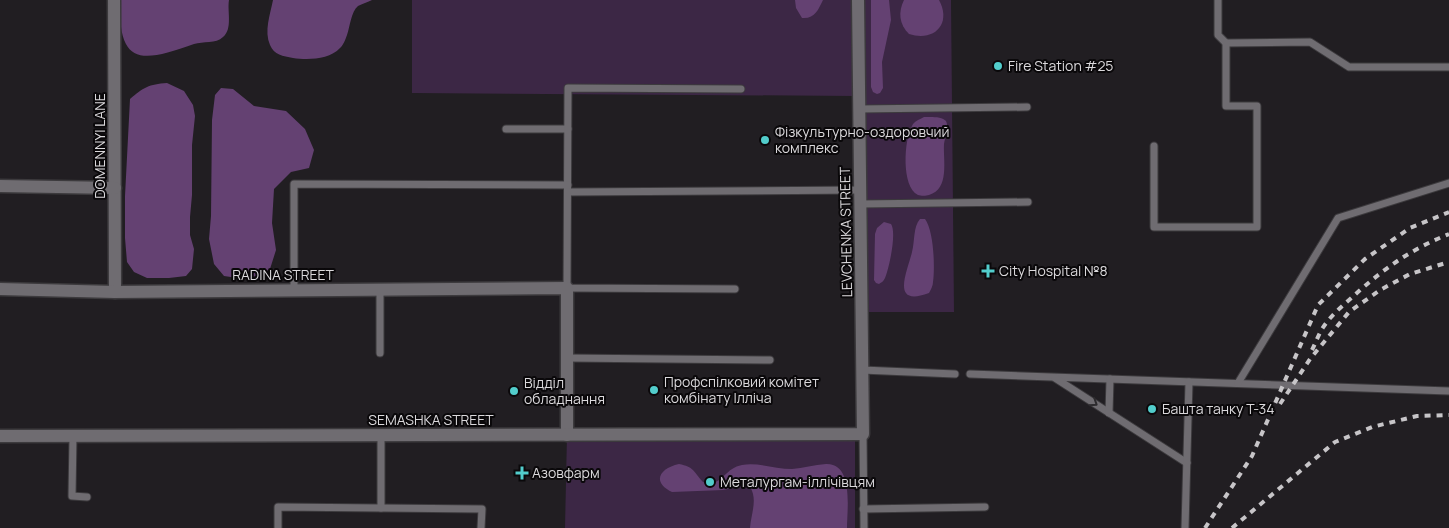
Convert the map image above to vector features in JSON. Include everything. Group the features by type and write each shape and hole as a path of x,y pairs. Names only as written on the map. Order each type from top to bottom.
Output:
{"street":[{"name":"DOMENNYI LANE","path":"114,0 115,292"},
{"name":"LEVCHENKA STREET","path":"858,0 863,434"},
{"path":"0,186 115,188"},
{"path":"566,435 567,288"},
{"name":"RADINA STREET","path":"0,289 115,292 567,288"},
{"name":"SEMASHKA STREET","path":"0,436 863,434"}],"lane":[{"path":"1154,146 1154,227 1257,227 1256,106 1226,106 1226,43 1218,34 1218,0"},
{"path":"1226,43 1310,42 1349,67 1449,67"},
{"path":"735,289 567,288 568,88 741,89"},
{"path":"859,109 1027,107"},
{"path":"506,129 568,129"},
{"path":"1238,383 1338,218 1449,183"},
{"path":"294,290 294,184 568,189 860,190"},
{"path":"860,204 1028,202"},
{"path":"380,290 380,353"},
{"path":"567,358 770,360"},
{"path":"862,370 955,374"},
{"path":"970,374 1449,390"},
{"path":"1053,377 1186,463"},
{"path":"1109,413 1110,379"},
{"path":"1185,528 1189,382"},
{"path":"863,434 864,528"},
{"path":"73,436 72,496 87,497"},
{"path":"381,436 381,508"},
{"path":"278,528 278,507 482,509 481,528"},
{"path":"863,509 985,507"}],"shaded area":[{"path":"120,0 229,0 228,29 226,34 217,41 198,43 160,54 147,56 136,54 129,48 123,37 120,22"},
{"path":"273,0 372,0 358,6 352,15 346,38 340,48 324,57 305,59 282,56 272,48 268,40 268,29"},
{"path":"412,0 854,0 855,96 412,93"},
{"path":"795,0 823,0 813,15 802,18 796,8"},
{"path":"863,0 951,0 954,312 866,312"},
{"path":"871,0 889,0 891,20 882,62 883,88 877,94 873,92 871,87"},
{"path":"904,0 939,0 943,17 938,29 926,35 909,34 900,18"},
{"path":"167,83 184,91 193,105 195,116 192,145 190,217 190,235 194,249 192,269 186,276 147,278 134,272 127,262 125,196 130,99 147,87"},
{"path":"221,88 233,89 254,106 286,111 305,129 314,150 309,168 291,172 274,189 272,223 276,250 270,269 247,278 224,276 214,264 209,239 212,120 215,95"},
{"path":"924,117 942,118 946,121 947,126 944,144 943,180 936,192 923,196 918,195 909,183 906,151 909,132 912,126"},
{"path":"920,219 925,219 930,232 934,259 934,276 933,285 929,293 917,296 909,295 905,291 904,285 913,248 915,230"},
{"path":"884,222 891,224 893,228 893,242 887,273 884,280 879,284 874,280 875,234 877,228"},
{"path":"855,434 855,528 565,528 567,435"},
{"path":"679,464 691,468 703,482 709,483 719,480 731,470 742,465 754,464 792,469 826,464 835,466 841,471 847,488 847,528 750,528 754,496 750,487 672,492 662,484 660,476 667,469"}],"railway":[{"path":"1205,528 1252,456 1318,305 1365,259 1410,228 1449,212"},
{"path":"1312,350 1328,321 1370,282 1391,265 1412,252 1449,234"},
{"path":"1280,404 1310,359 1349,312 1380,290 1410,274 1449,262"},
{"path":"1232,528 1335,442 1372,427 1417,416 1449,415"}],"place":[{"name":"Fire Station #25","path":"998,66"},
{"name":"Фізкультурно-оздоровчий комплекс","path":"765,140"},
{"name":"City Hospital №8","path":"988,271"},
{"name":"Профспілковий комітет комбінату Ілліча","path":"654,390"},
{"name":"Відділ обладнання","path":"514,391"},
{"name":"Башта танку Т-34","path":"1152,409"},
{"name":"Азовфарм","path":"522,473"},
{"name":"Металургам-іллічівцям","path":"710,482"}]}
